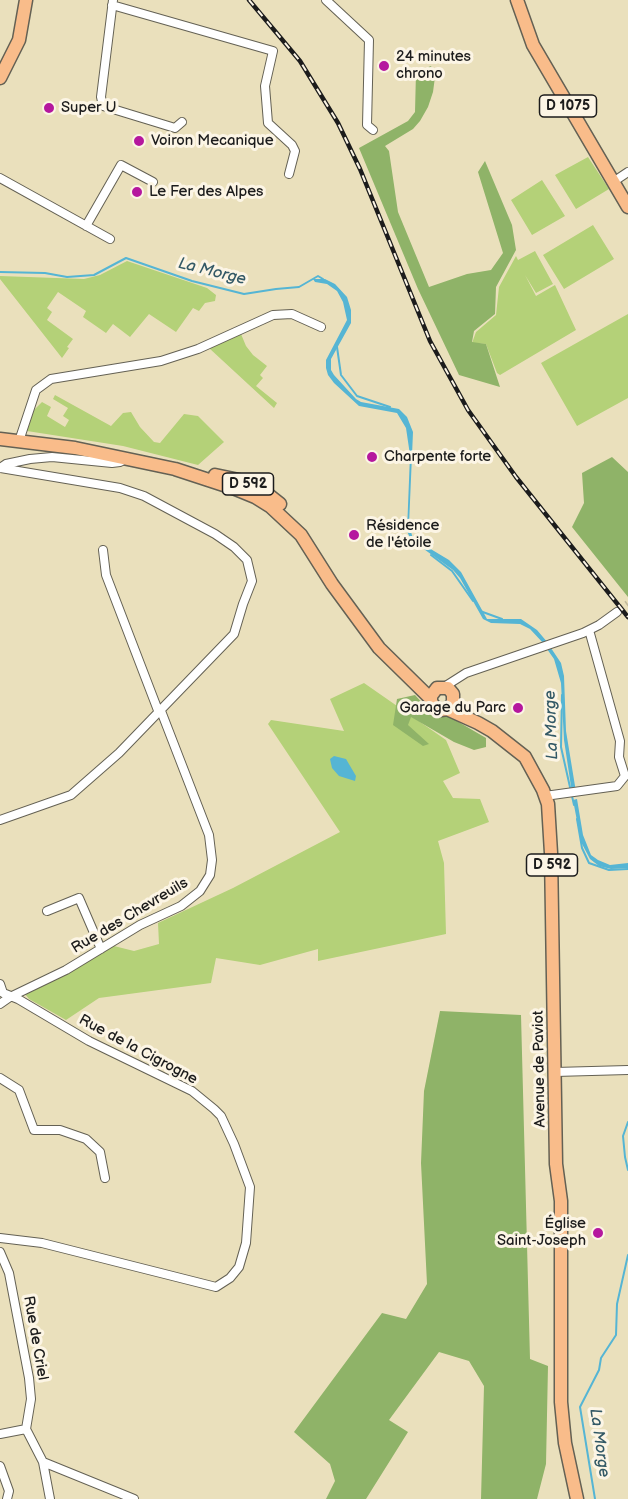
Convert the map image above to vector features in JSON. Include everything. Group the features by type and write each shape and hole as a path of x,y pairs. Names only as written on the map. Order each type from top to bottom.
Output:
{"main road":[{"path":"0,63 14,39 20,0"},
{"path":"0,78 19,40 26,0"},
{"name":"D 1075","path":"518,0 533,45 628,207"},
{"name":"D 592","path":"0,439 75,448 228,478 261,489 291,512 334,575 341,595 359,623 379,648 431,699"},
{"name":"D 592","path":"407,676 447,695"},
{"path":"432,693 447,695 438,709 433,705 432,693"},
{"name":"Avenue de Paviot","path":"447,695 478,723 525,757 545,796 550,822 556,1164 561,1201 561,1402 565,1443 576,1499"}],"street":[{"path":"326,0 369,40 366,125 373,130"},
{"path":"182,122 175,128 103,106 101,97 113,3 273,51 265,86 268,123 292,145 295,151 289,174"},
{"path":"86,226 121,165 153,182"},
{"path":"613,182 628,172"},
{"path":"0,178 110,238"},
{"path":"19,441 36,390 51,379 161,361 198,349 273,315 292,314 321,327"},
{"path":"0,468 6,464 52,457 112,463 126,458"},
{"path":"0,468 120,488 144,496 215,534 234,547 247,560 252,581 234,634 119,753 71,795 0,820"},
{"name":"Rue des Chevreuils","path":"0,1004 9,997 66,970 140,925 181,906 200,891 210,875 213,860 209,836 106,575 103,550"},
{"path":"447,695 458,678 466,673 548,647 589,630 617,612"},
{"path":"545,796 624,784 625,776 619,757 620,741 589,630"},
{"path":"48,911 79,898 101,949"},
{"path":"0,984 3,993 9,997"},
{"name":"Rue de la Cigrogne","path":"0,1238 42,1243 216,1287 230,1278 239,1267 246,1243 250,1187 241,1160 221,1116 192,1091 89,1041 18,999 9,997"},
{"path":"555,1072 628,1070"},
{"path":"0,1078 19,1090 34,1130 60,1130 86,1139 100,1152 105,1178"},
{"name":"Rue de Criel","path":"0,1252 9,1272 29,1378 31,1399 26,1429"},
{"path":"0,1434 26,1429 43,1462 50,1499"},
{"path":"43,1462 134,1499"},
{"path":"0,1466 5,1494"}],"green space":[{"path":"431,66 435,77 433,92 420,121 413,129 385,146 389,151 398,212 429,287 467,274 491,270 503,253 478,172 485,161 512,225 516,250 496,287 495,314 474,331 472,342 486,344 500,387 459,375 418,289 359,148 408,121 415,112 416,72"},
{"path":"588,157 609,189 576,209 555,175"},
{"path":"542,180 565,216 532,235 511,200"},
{"path":"593,225 614,259 564,289 543,255"},
{"path":"535,251 553,284 536,293 525,275 536,296 555,285 576,330 500,375 497,373 486,344 472,343 476,332 496,315 499,287 516,256 518,260"},
{"path":"127,261 207,288 216,295 215,301 205,303 199,311 193,308 176,332 149,314 130,337 113,324 106,333 83,317 86,311 58,292 47,308 52,312 47,320 73,339 62,358 0,279 0,276 84,279 100,275"},
{"path":"628,314 628,398 577,426 541,363"},
{"path":"241,334 253,355 267,366 260,375 263,378 256,386 277,403 274,408 209,348"},
{"path":"55,395 111,426 123,413 131,412 140,427 154,442 160,443 184,414 198,416 224,442 198,465 123,446 27,431 34,410 42,402 51,407 47,416 65,427 69,420 63,416 68,408 53,399"},
{"path":"612,457 628,472 628,597 572,527 584,503 582,473"},
{"path":"364,683 446,740 460,773 443,781 453,798 480,799 489,822 438,841 444,863 446,934 318,961 318,949 260,965 216,958 211,983 99,998 66,1020 29,999 25,994 114,946 134,951 159,944 158,923 233,888 340,832 268,724 271,720 344,731 330,699"},
{"path":"415,695 435,717 450,717 486,738 486,747 474,750 454,742 411,717 408,725 429,744 423,746 393,725 397,699"},
{"path":"440,1011 521,1015 530,1359 548,1366 546,1464 537,1499 481,1499 484,1386 469,1361 439,1352 389,1420 408,1432 366,1499 326,1499 335,1481 330,1464 294,1432 382,1313 406,1319 427,1284 421,1163 424,1091"}],"water":[{"path":"313,279 325,279 335,284 347,297 351,310 351,323 331,359 331,370 334,375 361,402 399,409 407,417 413,432 409,525 414,542 412,543 407,531 410,455 406,428 397,413 359,406 328,375 326,360 347,320 343,302 337,291"},
{"path":"424,545 449,560 461,572 487,619 521,619 537,630 548,643 544,644 530,629 520,624 491,623 483,619 460,578 453,570 421,547"},
{"path":"551,648 561,663 564,676 566,731 576,792 572,793 564,740 561,683 554,659 547,649"},
{"path":"334,756 346,759 356,776 355,781 339,776 332,768 330,759"},
{"path":"577,799 583,835 591,855 610,865 628,863 628,868 611,869 599,866 590,859 581,842 573,800"}],"waterway":[{"name":"La Morge","path":"0,272 45,273 67,277 94,275 126,258 192,281 244,294 299,287 318,276 323,279"},
{"name":"La Morge","path":"337,347 341,375 357,396 390,407"},
{"name":"La Morge","path":"431,555 452,571 473,601"},
{"name":"La Morge","path":"480,611 502,619"},
{"name":"La Morge","path":"562,695 561,747 574,805"},
{"name":"La Morge","path":"577,819 582,848 589,863 609,870 628,869"},
{"name":"La Morge","path":"628,1122 623,1136 628,1170"},
{"name":"La Morge","path":"595,1499 580,1407 599,1370 601,1358 616,1335 617,1304 628,1255"}],"tunnel":[{"path":"617,612 628,604"}],"railway":[{"path":"249,0 300,61 338,123 360,169 430,341 468,410 516,477 628,617"}],"place":[{"name":"24 minutes chrono","path":"384,66"},
{"name":"Super U","path":"49,108"},
{"name":"Voiron Mecanique","path":"139,141"},
{"name":"Le Fer des Alpes","path":"137,192"},
{"name":"Charpente forte","path":"372,457"},
{"name":"Résidence de l'étoile","path":"354,535"},
{"name":"Garage du Parc","path":"518,708"},
{"name":"Église Saint-Joseph","path":"598,1233"}]}
